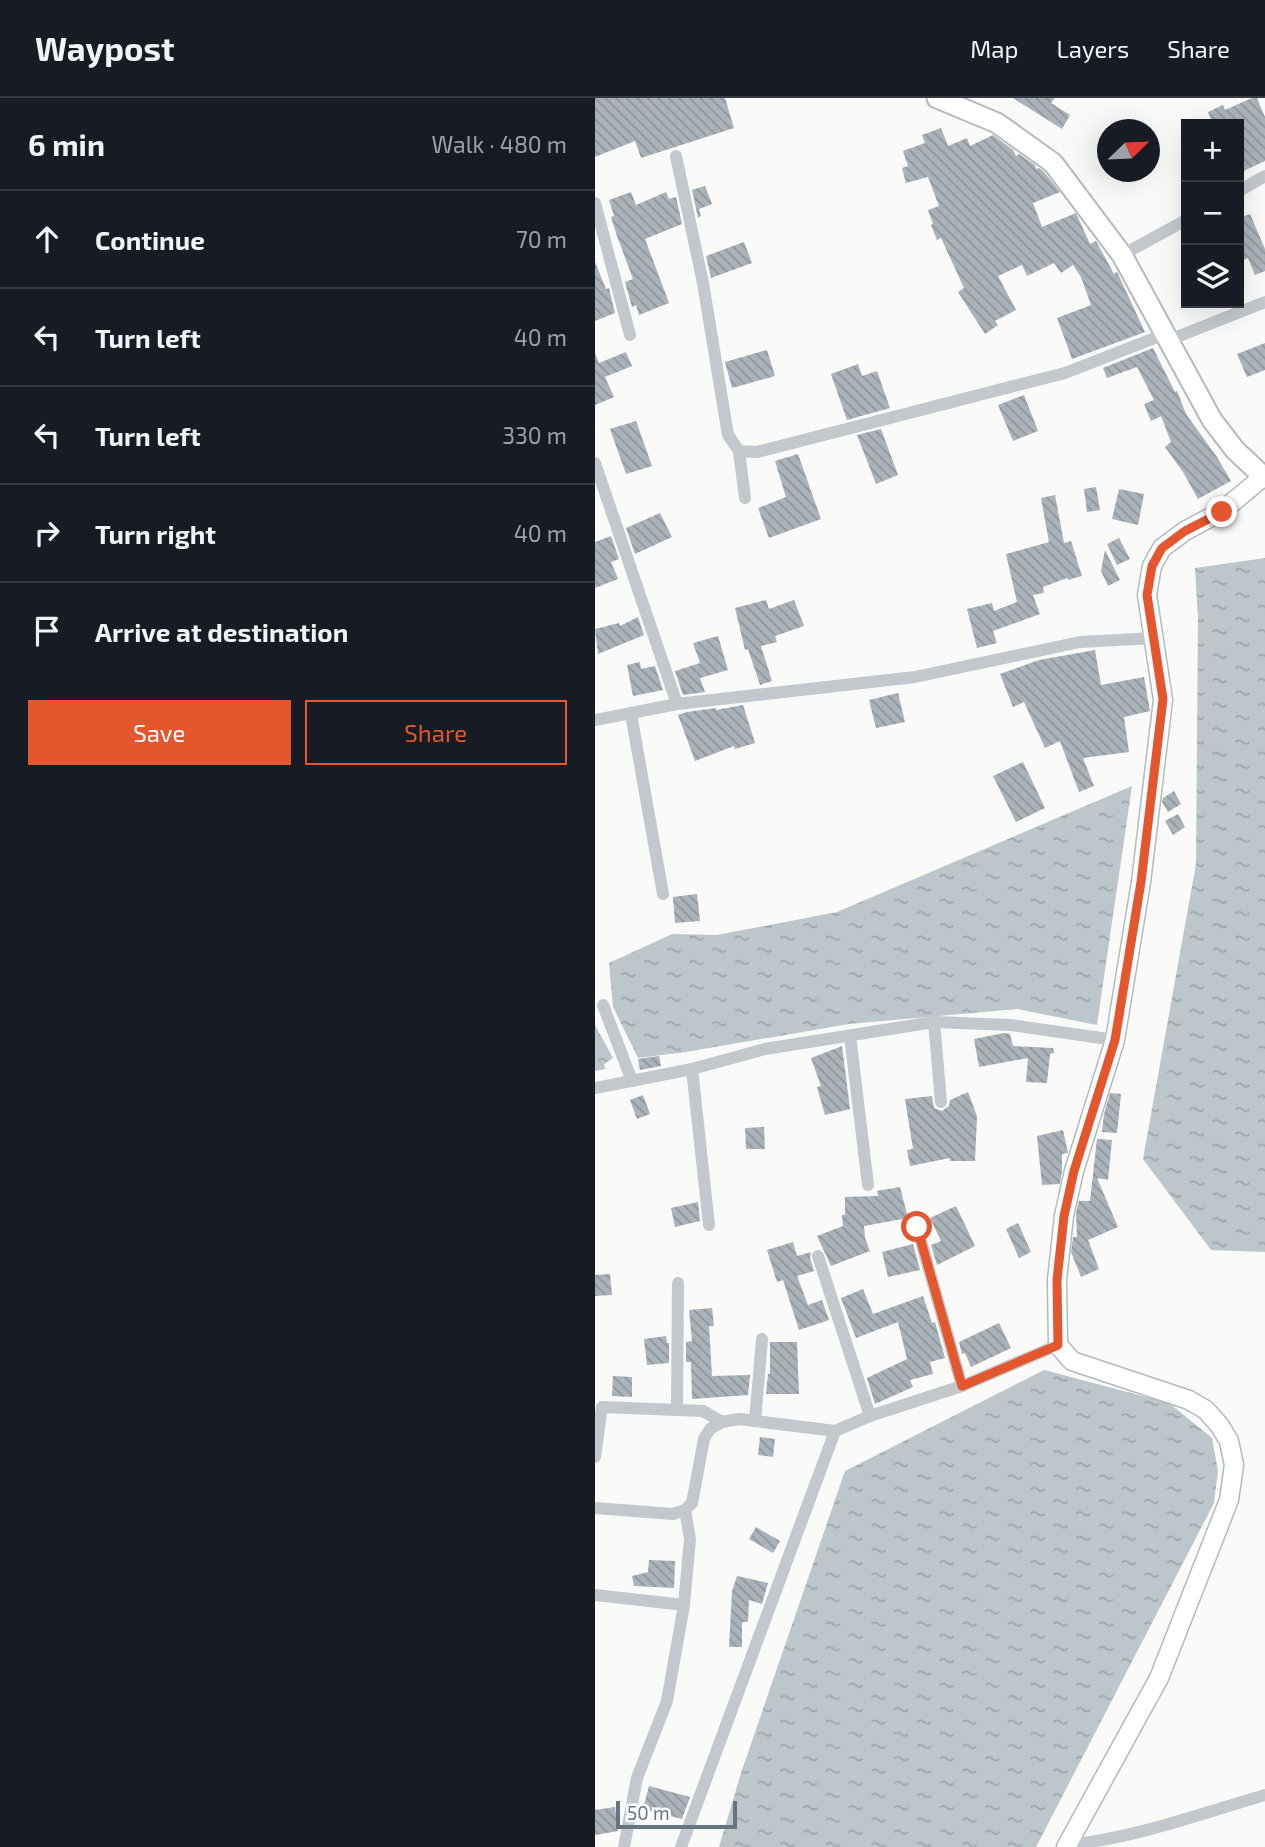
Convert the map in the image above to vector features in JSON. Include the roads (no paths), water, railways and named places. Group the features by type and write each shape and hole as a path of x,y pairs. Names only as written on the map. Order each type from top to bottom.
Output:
{"main road":[{"path":"937,98 997,123 1053,163 1122,255 1212,420 1235,450 1264,477"}],"street":[{"path":"676,156 703,283 728,435 739,451 745,498"},
{"path":"1244,188 1265,176"},
{"path":"595,203 630,335"},
{"path":"1122,255 1181,223"},
{"path":"739,451 757,452 1065,373 1265,302"},
{"path":"595,463 677,704"},
{"path":"1067,1846 1159,1678 1229,1500 1234,1465 1229,1441 1206,1410 1189,1400 1072,1362 1058,1345 1057,1280 1064,1216 1074,1171 1115,1040 1141,882 1163,699 1147,595 1152,566 1162,548 1185,531 1222,512 1264,477"},
{"path":"595,720 677,704 915,677 1080,642 1155,638"},
{"path":"631,714 663,894"},
{"path":"603,1005 632,1082"},
{"path":"595,1088 692,1069 765,1049 935,1022 1011,1025 1115,1040"},
{"path":"935,1022 941,1102"},
{"path":"850,1036 868,1185"},
{"path":"692,1069 709,1225"},
{"path":"917,1227 962,1386"},
{"path":"818,1256 870,1416"},
{"path":"677,1410 678,1283"},
{"path":"755,1421 762,1339"},
{"path":"595,1508 673,1514 685,1510 692,1503 704,1439 711,1429 722,1422 739,1419 835,1431 870,1416 962,1386 1058,1345"},
{"path":"595,1457 602,1407 703,1411 722,1422"},
{"path":"681,1847 835,1431"},
{"path":"624,1847 637,1779 667,1701 684,1605 690,1539 685,1510"},
{"path":"595,1595 684,1605"},
{"path":"1067,1846 1142,1831 1265,1795"}],"water":[{"path":"1265,558 1265,1252 1211,1250 1143,1159 1196,864 1198,619 1195,568"},
{"path":"1132,786 1097,1025 1017,1009 849,1024 638,1058 613,1007 609,963 672,934 717,935 837,912"},
{"path":"595,1025 613,1058 604,1064 605,1069 595,1071"},
{"path":"1044,1370 1169,1403 1212,1438 1218,1471 1214,1503 1036,1847 719,1847 741,1773 845,1471"}]}
